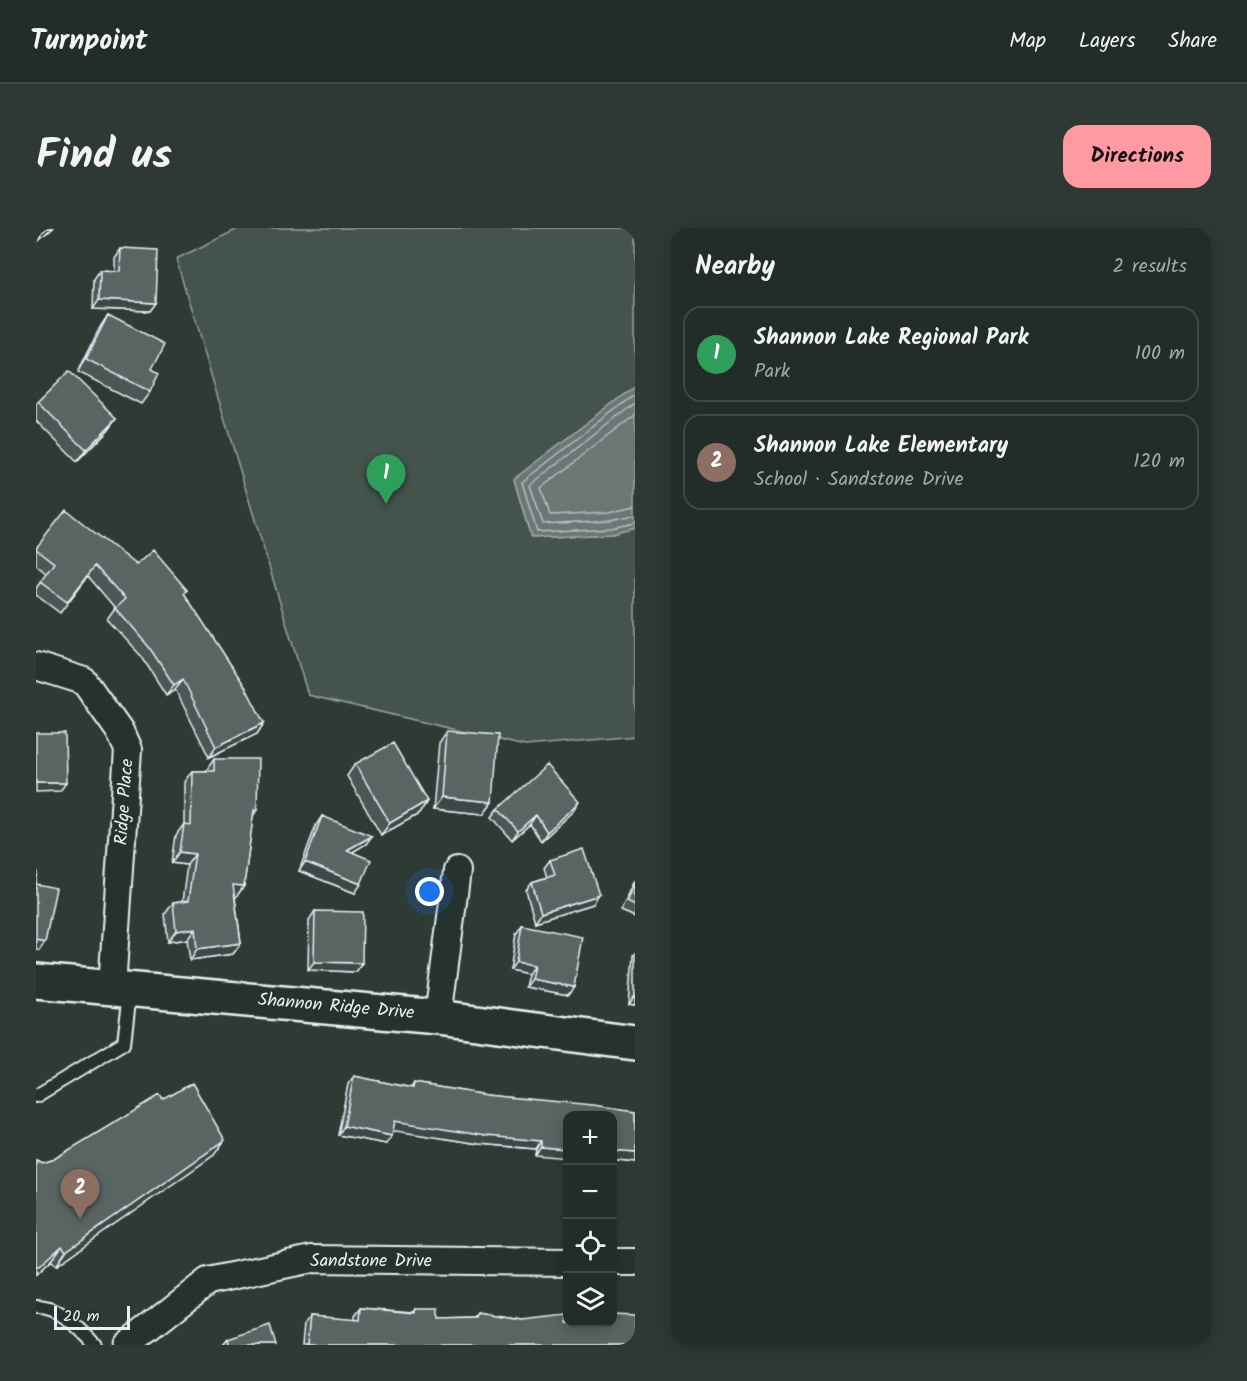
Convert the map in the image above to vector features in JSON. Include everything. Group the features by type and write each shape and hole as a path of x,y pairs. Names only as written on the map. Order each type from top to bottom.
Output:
{"street":[{"name":"Ridge Place","path":"36,666 84,681 120,732 128,750 121,988"},
{"path":"438,1017 457,871"},
{"name":"Shannon Ridge Drive","path":"36,981 438,1017 635,1043"},
{"name":"Sandstone Drive","path":"127,1345 208,1281 312,1259 563,1262"},
{"path":"617,1262 635,1262"}],"lane":[{"path":"36,1096 124,1043 121,988"},
{"path":"36,1306 48,1306 83,1332 95,1345"}],"shaded area":[{"path":"240,228 635,228 635,386 514,479 531,538 612,534 635,528 635,736 525,746 308,695 176,259"}],"water":[{"path":"635,386 635,528 612,534 531,538 514,479"}],"building":[{"path":"37,228 48,228 42,233"},
{"path":"120,248 158,250 156,303 99,300 100,270 119,271"},
{"path":"108,315 165,344 152,369 159,373 150,392 86,359"},
{"path":"69,371 117,418 86,450 38,402"},
{"path":"66,510 136,565 153,550 187,590 184,593 246,688 264,723 216,747 183,679 174,685 149,647 115,608 125,599 95,566 67,602 40,582 54,563 36,548"},
{"path":"447,731 498,735 493,802 442,797"},
{"path":"36,733 65,733 66,783 36,783"},
{"path":"393,743 427,801 390,823 355,764"},
{"path":"214,759 258,759 257,810 254,810 244,886 233,885 241,943 197,949 195,928 176,931 173,903 188,901 195,854 180,852 184,824 191,825 192,771 214,771"},
{"path":"547,765 580,802 547,832 536,815 518,831 498,809"},
{"path":"322,816 372,836 347,850 371,860 361,884 305,862"},
{"path":"584,849 599,895 541,913 532,882 555,875 550,860"},
{"path":"36,884 56,888 45,941 36,939"},
{"path":"635,884 635,906 627,902"},
{"path":"315,911 363,912 362,963 314,962"},
{"path":"522,925 583,937 574,987 531,979 534,965 516,962"},
{"path":"354,1076 413,1088 414,1083 486,1095 635,1111 635,1153 617,1151 617,1111 563,1111 563,1149 541,1147 541,1141 486,1136 395,1121 392,1136 344,1126"},
{"path":"192,1083 225,1140 66,1251 62,1246 39,1267 36,1267 36,1160 42,1163 54,1159 160,1095 163,1100"},
{"path":"361,1308 416,1313 416,1309 439,1309 439,1319 476,1318 477,1313 522,1320 563,1315 563,1327 617,1327 617,1314 635,1315 635,1345 307,1345 310,1316 360,1320"},
{"path":"270,1325 276,1345 227,1345 228,1339"}],"place":[{"name":"Shannon Lake Regional Park","path":"386,504"},
{"name":"Shannon Lake Elementary","path":"80,1219"}]}
